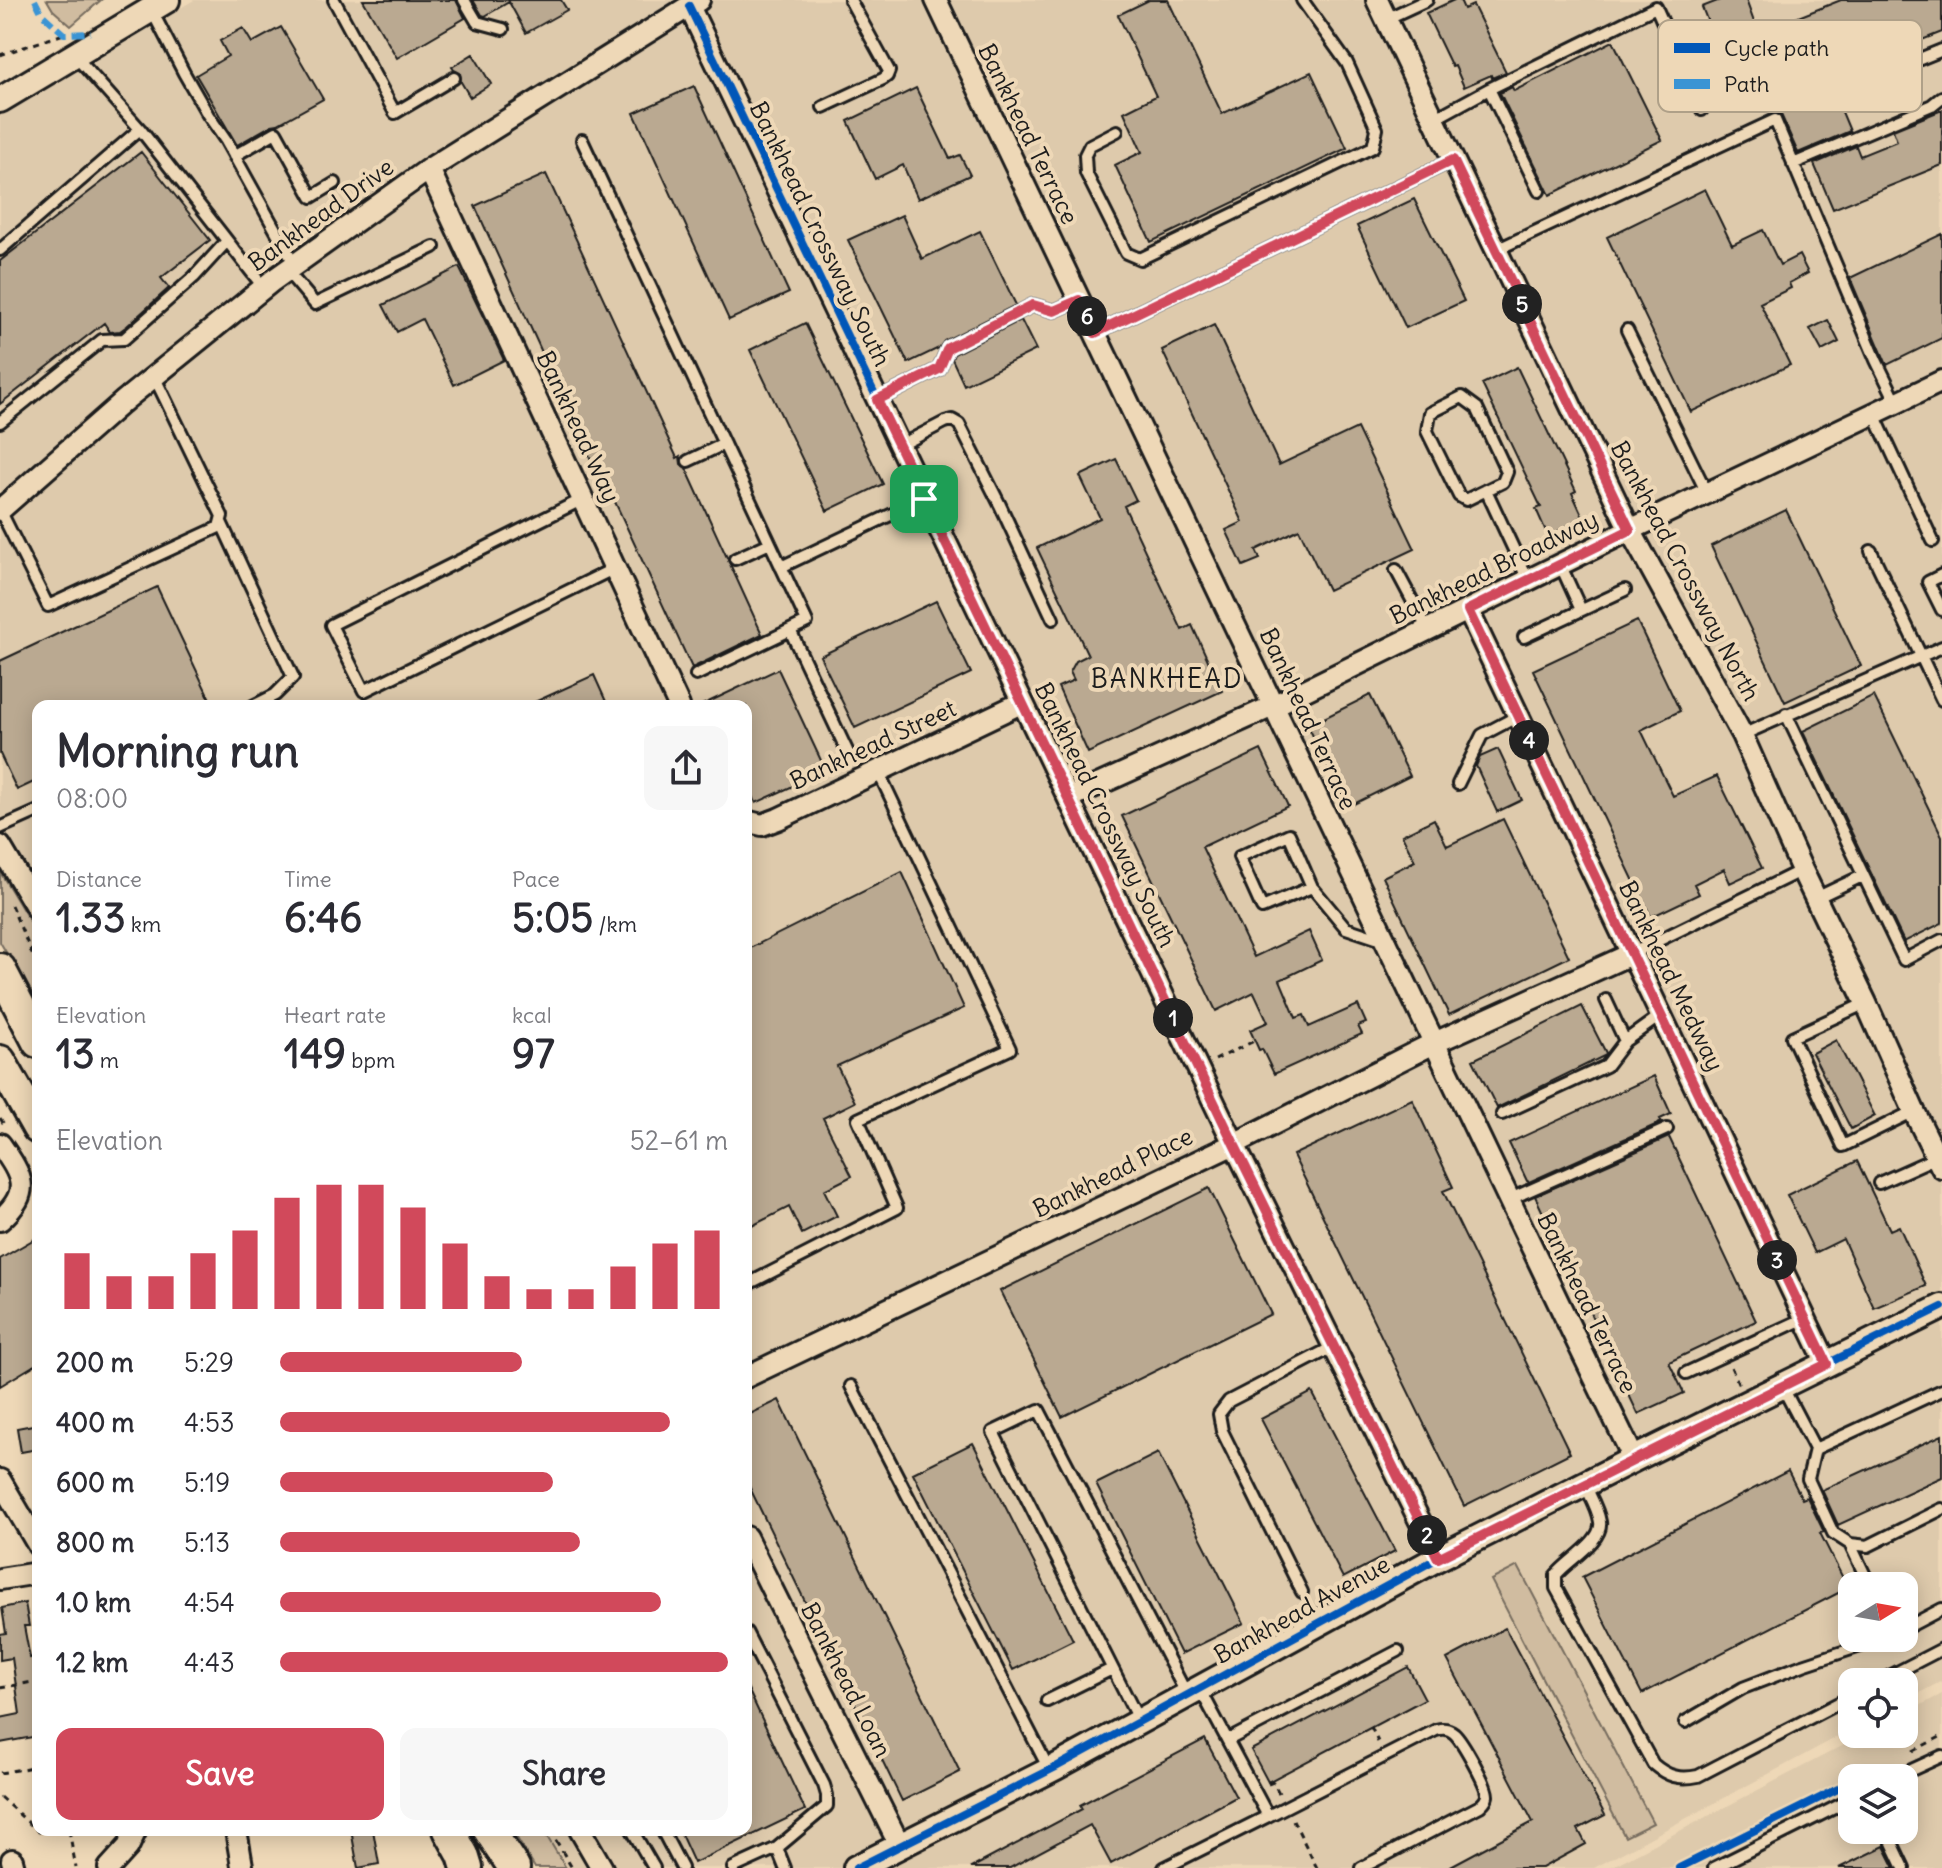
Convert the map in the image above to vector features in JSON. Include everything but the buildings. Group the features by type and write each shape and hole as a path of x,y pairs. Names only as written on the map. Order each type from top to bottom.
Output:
{"main road":[{"path":"0,969 32,1030"},
{"path":"0,1061 32,1117"},
{"path":"452,1836 467,1868"},
{"path":"493,1836 514,1868"}],"street":[{"name":"Bankhead Terrace","path":"936,0 1432,1044 1634,1459"},
{"name":"Bankhead Drive","path":"0,510 125,400 291,268 429,169 694,3"},
{"name":"Bankhead Crossway South","path":"694,3 1021,703 1438,1558"},
{"path":"0,100 70,44 159,5"},
{"name":"Bankhead Crossway North","path":"1382,9 1630,530 1742,735 1939,1162"},
{"name":"Bankhead Way","path":"429,169 676,700"},
{"name":"Bankhead Broadway","path":"1069,798 1273,706 1942,381"},
{"name":"Bankhead Medway","path":"1468,610 1827,1364"},
{"name":"Bankhead Street","path":"752,822 762,825 1021,703"},
{"path":"0,846 32,900"},
{"name":"Bankhead Place","path":"752,1374 1234,1144 1432,1044 1631,954"},
{"path":"0,1144 17,1171 21,1187 19,1200 0,1220"},
{"name":"Bankhead Avenue","path":"856,1868 1050,1770 1438,1558 1942,1307"},
{"path":"0,1480 32,1535"},
{"name":"Bankhead Loan","path":"752,1549 900,1846"},
{"path":"0,1579 32,1574"},
{"path":"109,1868 128,1847 133,1836"},
{"path":"237,1836 242,1866"},
{"path":"583,1836 602,1868"}],"lane":[{"path":"334,0 395,113 454,78"},
{"path":"464,0 477,22 503,29"},
{"path":"823,107 887,76 889,71 850,0"},
{"path":"1117,131 1090,145 1085,155 1086,173 1126,253 1140,259 1373,147 1377,129 1347,63 1302,0"},
{"path":"1382,9 1427,0"},
{"path":"159,5 190,83 234,156 291,268 315,304 434,247"},
{"path":"1434,119 1656,7 1662,20"},
{"path":"70,44 264,288"},
{"path":"1922,58 1942,50"},
{"path":"1489,89 1539,191"},
{"path":"1922,109 1942,97"},
{"path":"1793,164 1916,112"},
{"path":"1496,250 1775,120 1897,403"},
{"path":"0,250 140,129"},
{"path":"234,156 276,132 312,197 335,183"},
{"path":"582,140 807,622 696,675"},
{"path":"1095,333 1453,160"},
{"path":"0,422 102,340 124,339 194,277 227,241"},
{"path":"877,400 939,369 948,348 1033,305 1054,311 1079,300"},
{"path":"1627,330 1707,493"},
{"path":"0,510 48,606 219,527 222,516 154,376"},
{"path":"1462,397 1477,408 1507,472 1503,482 1486,490 1466,500 1459,496 1427,431 1430,413 1462,397"},
{"path":"1874,414 1933,541"},
{"path":"899,446 945,422 952,420 959,424 1053,619"},
{"path":"688,461 724,444"},
{"path":"1486,490 1528,580"},
{"path":"583,499 331,625 364,691 615,568"},
{"path":"781,567 924,499"},
{"path":"221,522 293,677 275,695 265,700"},
{"path":"735,559 770,543"},
{"path":"1871,551 1942,700"},
{"path":"1560,564 1581,610"},
{"path":"1396,570 1428,630"},
{"path":"1942,575 1928,582 1942,610"},
{"path":"1524,637 1625,590"},
{"path":"790,630 849,755"},
{"path":"1742,735 1942,647"},
{"path":"1786,714 1904,960 1942,940"},
{"path":"1458,784 1482,735 1518,716"},
{"path":"752,1282 897,1208 858,1119 1010,1049 878,771"},
{"path":"0,828 32,814"},
{"path":"1312,887 1262,908 1239,857 1289,834 1312,887 1346,928 1384,940"},
{"path":"1631,954 1802,870"},
{"path":"1816,898 1862,876"},
{"path":"1606,1000 1625,1041"},
{"path":"1866,1003 1792,1037 1843,1146 1914,1111"},
{"path":"1502,1114 1606,1066 1625,1041 1661,1015"},
{"path":"1508,1200 1667,1129"},
{"path":"1879,1183 1939,1162"},
{"path":"1686,1373 1805,1318"},
{"path":"1302,1592 1222,1431 1219,1414 1229,1401 1333,1347"},
{"path":"851,1386 1050,1770"},
{"path":"1782,1386 1815,1449 1808,1479 1833,1533 1850,1544 1868,1546 1942,1509"},
{"path":"1815,1449 1942,1390"},
{"path":"1139,1721 993,1432 1039,1410 1193,1692 1228,1740 1268,1816"},
{"path":"1584,1484 1600,1518 1601,1528 1598,1537 1556,1575 1556,1588 1653,1764 1663,1773 1675,1778 1698,1776 1838,1703"},
{"path":"1850,1544 1863,1572"},
{"path":"1918,1622 1942,1609"},
{"path":"733,1868 777,1848 827,1806 824,1785 752,1644"},
{"path":"1905,1668 1942,1649"},
{"path":"1228,1740 1398,1651"},
{"path":"1685,1722 1743,1688 1842,1652"},
{"path":"1047,1701 1112,1669"},
{"path":"1164,1868 1436,1730 1443,1728 1451,1731 1485,1786 1485,1801 1361,1868"},
{"path":"1918,1767 1942,1756"},
{"path":"1714,1868 1838,1806"},
{"path":"635,1836 654,1868"},
{"path":"665,1836 682,1868"},
{"path":"1893,1844 1904,1868"},
{"path":"777,1848 785,1868"}],"path":[{"path":"0,55 70,44"},
{"path":"6,895 32,954"},
{"path":"1198,1069 1254,1041"},
{"path":"1733,1373 1738,1384"},
{"path":"0,1688 32,1682"},
{"path":"0,1773 32,1767"},
{"path":"0,1797 32,1826"},
{"path":"70,1836 76,1868"},
{"path":"553,1836 572,1868"}],"shaded area":[{"path":"47,0 101,0 71,26"},
{"path":"194,0 1942,0 1942,1681 1918,1694 1918,1668 1838,1668 1838,1737 1594,1868 535,1868 516,1836 752,1836 752,700 32,700 32,996 0,942 0,116"},
{"path":"0,872 32,925 32,996 0,942"},
{"path":"1518,1566 1653,1823 1625,1837 1491,1580"},
{"path":"1942,1694 1942,1868 1609,1868 1838,1748 1918,1748 1918,1707"},
{"path":"516,1836 547,1836 566,1868 535,1868"}],"marked path":[{"path":"35,0 42,14 64,34 91,33"}],"cycle path":[{"path":"689,6 1234,1144 1438,1558"},
{"path":"856,1868 1056,1767 1438,1558 1942,1307"},
{"path":"1679,1868 1838,1789"}],"district":[{"name":"BANKHEAD","path":"1167,679"}],"route":[{"path":"1453,160 1630,530 1468,610 1827,1364 1438,1558 1234,1144 924,499 877,400 939,369 948,348 1033,305 1054,311 1079,300 1095,333 1453,160"}]}
